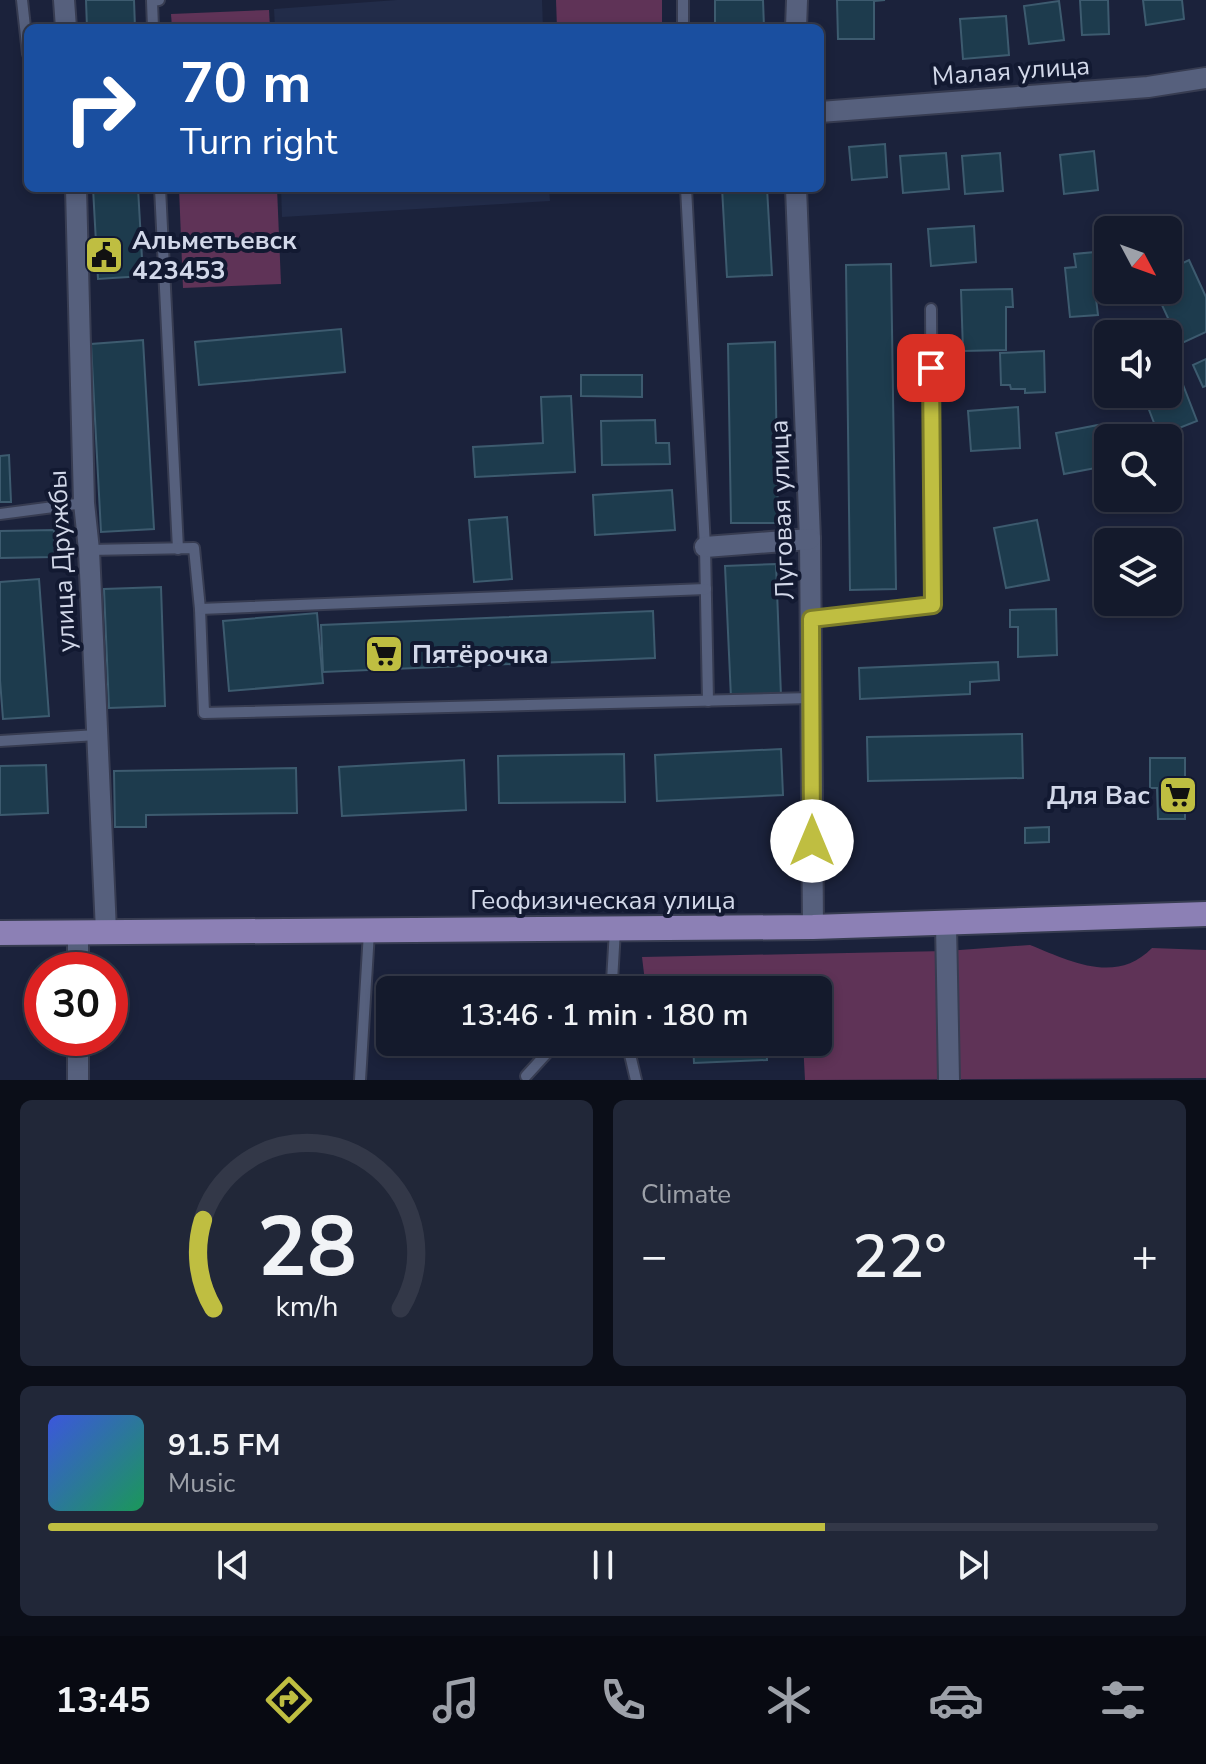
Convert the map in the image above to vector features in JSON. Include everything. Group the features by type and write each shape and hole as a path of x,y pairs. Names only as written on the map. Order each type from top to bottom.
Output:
{"main road":[{"name":"Геофизическая улица","path":"0,933 946,925 1206,914"}],"street":[{"path":"64,0 66,24"},
{"path":"796,24 797,0"},
{"name":"Малая улица","path":"824,112 1148,87 1206,78"},
{"name":"улица Дружбы","path":"76,192 84,503 89,550 106,931"},
{"name":"Луговая улица","path":"796,192 810,539 813,927"},
{"path":"705,547 810,539"},
{"path":"946,925 949,1080"},
{"path":"78,931 78,952"},
{"path":"78,1056 78,1080"}],"lane":[{"path":"22,0 25,24"},
{"path":"153,24 152,0 159,0"},
{"path":"683,0 683,24"},
{"path":"160,192 178,549"},
{"path":"686,192 705,547 708,701"},
{"path":"811,619 933,605 931,309"},
{"path":"0,514 84,503"},
{"path":"89,550 194,548 204,713 811,698"},
{"path":"200,609 706,589"},
{"path":"0,741 97,735"},
{"path":"611,976 615,928"},
{"path":"360,1080 369,930"},
{"path":"526,1076 544,1056"},
{"path":"630,1056 636,1080"}],"shaded area":[{"path":"397,0 542,0 543,24 275,24 274,9"},
{"path":"556,0 662,0 662,24 557,24"},
{"path":"269,10 270,24 172,24 171,14"},
{"path":"179,192 277,192 281,284 183,288"},
{"path":"281,192 549,192 550,201 282,217"},
{"path":"1030,945 1077,963 1108,968 1138,959 1152,948 1206,950 1206,1078 805,1080 804,1056 832,1056 832,976 644,976 642,957 946,951"}],"building":[{"path":"86,0 134,0 135,24 87,24"},
{"path":"715,0 763,0 764,24 715,24"},
{"path":"837,0 885,0 874,1 874,39 838,39"},
{"path":"1080,0 1108,0 1109,34 1082,35"},
{"path":"1143,0 1182,0 1184,19 1146,25"},
{"path":"1059,1 1064,40 1029,44 1024,6"},
{"path":"1006,16 1009,55 963,59 960,19"},
{"path":"885,144 887,177 852,180 849,147"},
{"path":"1094,151 1098,190 1064,194 1060,155"},
{"path":"946,153 949,189 903,193 900,156"},
{"path":"1000,153 1003,191 965,194 962,156"},
{"path":"93,192 138,192 143,276 98,279"},
{"path":"722,192 767,192 772,275 727,277"},
{"path":"974,226 976,262 931,266 928,229"},
{"path":"1094,252 1094,304 1097,304 1098,315 1070,317 1065,268 1076,267 1074,254"},
{"path":"1189,260 1206,297 1206,332 1182,343 1182,320 1169,320 1161,304 1182,304 1182,263"},
{"path":"891,264 896,589 850,590 846,265"},
{"path":"1012,289 1013,307 1006,307 1006,350 963,351 961,290"},
{"path":"341,329 345,372 199,385 195,342"},
{"path":"143,340 154,529 101,532 91,344"},
{"path":"775,342 778,523 731,523 728,344"},
{"path":"1044,351 1045,392 1025,393 1025,389 1001,385 1000,353"},
{"path":"1206,359 1206,386 1203,387 1193,365"},
{"path":"581,375 642,375 642,397 581,396"},
{"path":"1182,382 1197,421 1182,427 1182,424 1154,424 1148,408 1182,408"},
{"path":"571,396 575,472 475,477 473,447 543,443 541,397"},
{"path":"1018,407 1020,448 971,451 968,411"},
{"path":"655,420 656,443 669,443 670,464 602,465 601,421"},
{"path":"1094,426 1094,468 1064,474 1056,433"},
{"path":"9,455 11,502 0,502 0,456"},
{"path":"672,490 675,530 595,535 593,495"},
{"path":"507,517 512,579 474,582 469,520"},
{"path":"1037,520 1049,580 1006,588 994,528"},
{"path":"54,530 54,557 0,558 0,531"},
{"path":"776,564 781,696 731,698 725,566"},
{"path":"39,579 49,716 3,719 0,582"},
{"path":"161,587 165,706 109,708 104,589"},
{"path":"1056,609 1057,655 1018,657 1018,627 1010,627 1010,610"},
{"path":"653,611 655,658 323,672 321,625"},
{"path":"317,613 323,683 229,691 223,621"},
{"path":"998,662 999,680 970,682 970,694 860,699 859,668"},
{"path":"1022,734 1023,778 868,781 867,737"},
{"path":"781,749 783,795 657,801 655,755"},
{"path":"624,754 625,802 499,803 498,756"},
{"path":"1150,758 1185,758 1185,819 1158,819 1157,788 1150,788"},
{"path":"464,760 466,810 342,816 339,767"},
{"path":"46,765 48,813 0,815 0,766"},
{"path":"296,768 297,813 146,815 146,827 115,827 114,771"},
{"path":"1049,827 1049,842 1025,843 1025,828"},
{"path":"694,1056 767,1056 767,1060 694,1063"}],"place":[{"name":"Альметьевск 423453","path":"104,255"},
{"name":"Пятёрочка","path":"384,654"},
{"name":"Для Вас","path":"1178,795"}],"route":[{"path":"812,841 811,619 933,605 931,368"}]}
